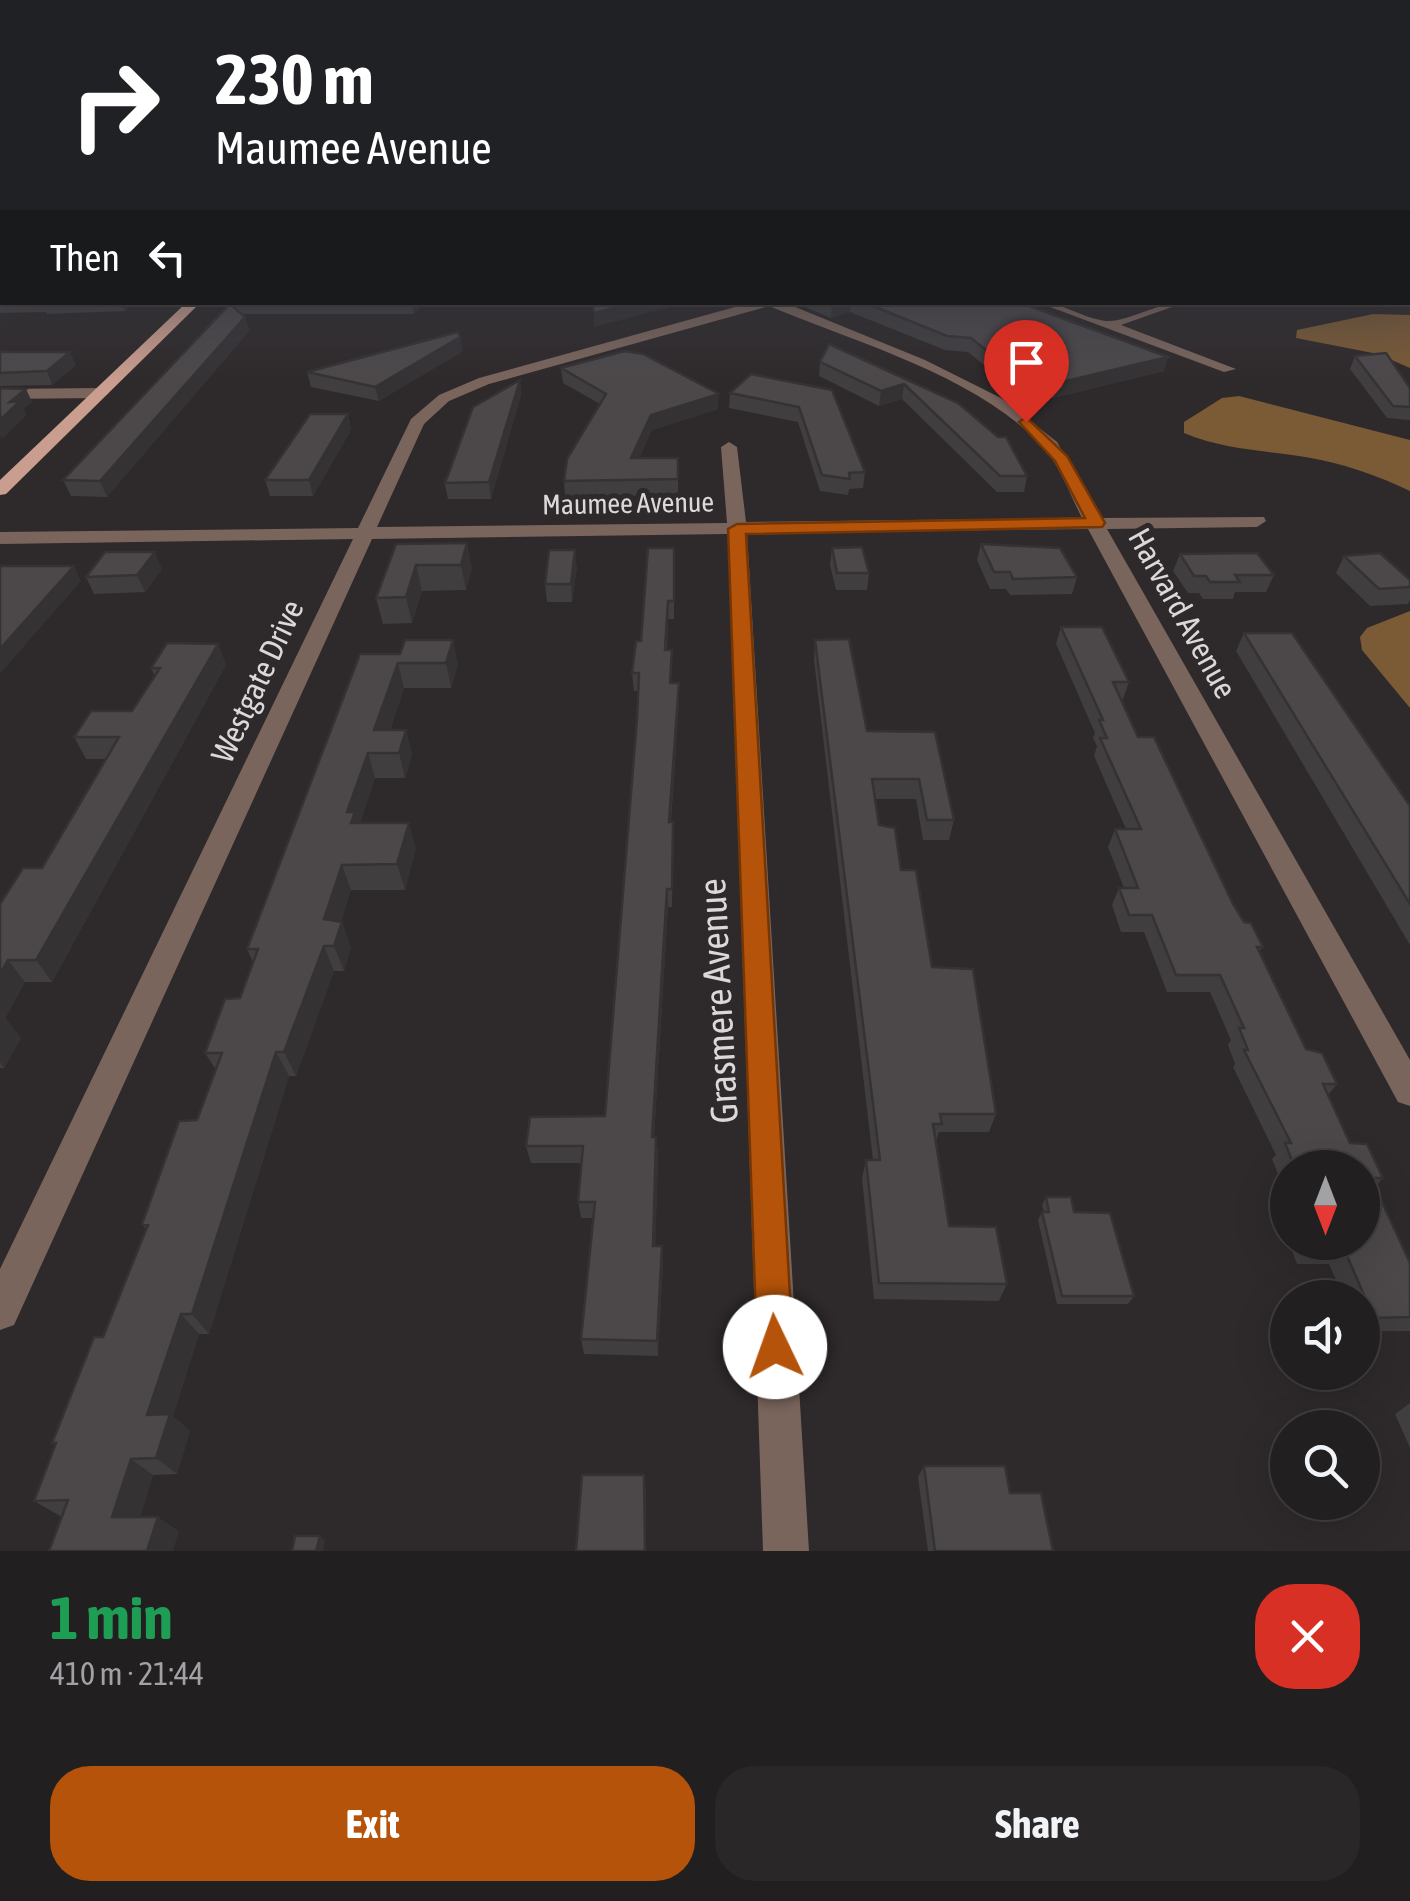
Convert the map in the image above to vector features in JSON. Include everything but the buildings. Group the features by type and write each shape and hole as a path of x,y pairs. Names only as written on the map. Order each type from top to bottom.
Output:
{"main road":[{"path":"0,490 192,305"}],"street":[{"name":"Westgate Drive","path":"0,1311 417,422 444,398 502,375 759,305"},
{"name":"Harvard Avenue","path":"777,305 1012,411 1051,445 1410,1092"},
{"path":"1052,305 1230,369"},
{"path":"1108,325 1171,305"},
{"path":"0,394 101,393"},
{"name":"Grasmere Avenue","path":"729,446 737,529 786,1551"},
{"name":"Maumee Avenue","path":"0,538 1257,521"}],"shaded area":[{"path":"1373,314 1410,315 1410,368 1378,354 1296,338 1297,330"},
{"path":"1239,396 1410,440 1410,491 1333,463 1235,447 1184,433 1184,422 1222,398"},
{"path":"1410,611 1410,708 1362,650 1360,637 1367,628"}],"route":[{"path":"775,1347 737,529 1096,523 1061,459 1026,422"}]}
